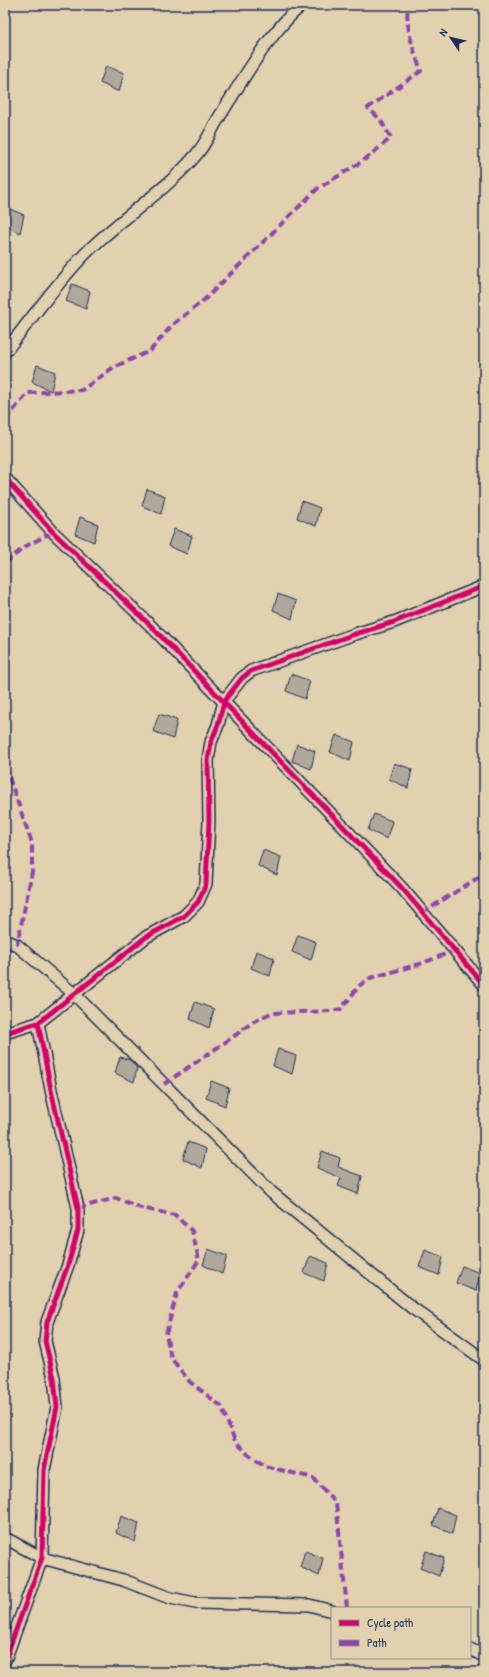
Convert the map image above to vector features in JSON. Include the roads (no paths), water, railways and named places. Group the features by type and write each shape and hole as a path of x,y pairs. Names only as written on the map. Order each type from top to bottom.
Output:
{"street":[{"path":"5,352 61,282 86,254 127,217 168,185 197,154 264,48 291,13 302,5"},
{"path":"5,478 53,532 151,626 401,887 422,913 456,950 484,985"},
{"path":"5,1033 38,1023 146,937 184,916 198,902 206,884 209,821 208,760 211,742 218,725 224,701 242,678 251,671 352,635 394,622 484,586"},
{"path":"5,940 16,945 74,994 271,1192 411,1307 484,1360"},
{"path":"5,1660 42,1558 44,1470 58,1407 54,1378 45,1341 47,1322 78,1230 78,1208 51,1090 38,1023"},
{"path":"5,1538 42,1558 123,1580 170,1598 195,1603 309,1605 331,1611"},
{"path":"471,1650 484,1656"}]}
